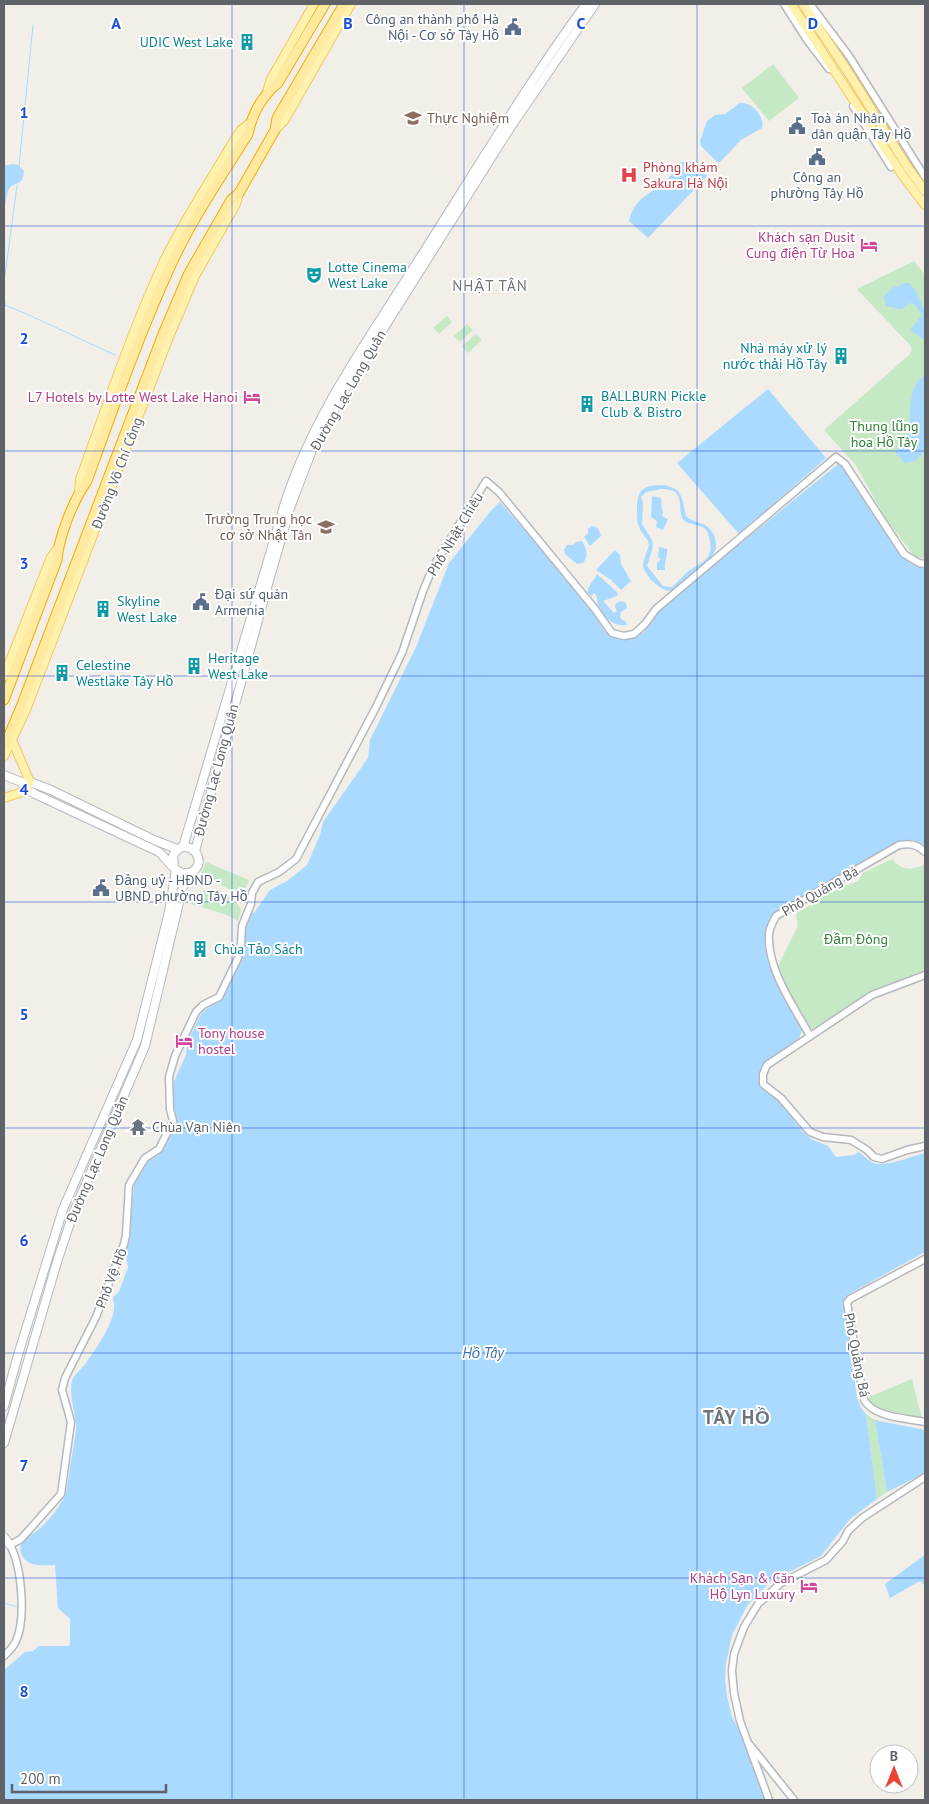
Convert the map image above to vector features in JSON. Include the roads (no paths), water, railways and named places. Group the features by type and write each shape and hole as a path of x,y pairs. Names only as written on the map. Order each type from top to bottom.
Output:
{"highway":[{"name":"Đường Võ Chí Công","path":"4,700 57,560 58,548 79,493 87,481 145,325 172,263 202,207 248,134 251,122 268,92 278,84 325,4"},
{"name":"Đường Võ Chí Công","path":"4,747 153,360 189,273 230,200 239,193 275,130 277,118 344,4"},
{"path":"153,360 162,355"}],"main road":[{"name":"Đường Võ Chí Công","path":"268,92 270,79 314,4"},
{"name":"Đường Võ Chí Công","path":"275,130 284,121 351,4"},
{"name":"Đường Lạc Long Quân","path":"180,848 294,474 312,434 340,384 482,159 586,4"},
{"name":"Đường Lạc Long Quân","path":"195,851 291,505 312,450 346,388 510,128 595,4"},
{"path":"791,4 903,176 925,205"},
{"path":"803,4 908,168 925,191"},
{"path":"802,20 810,15"},
{"name":"Đường Võ Chí Công","path":"4,756 26,710 162,355 195,276 236,204 239,193"},
{"name":"Đường Võ Chí Công","path":"4,676 51,557 58,548"},
{"path":"4,775 160,852 175,868 186,874 197,866 199,859 195,851 188,847 180,848 29,786 12,740"},
{"path":"4,798 29,786"},
{"path":"175,868 172,859 180,848"},
{"name":"Đường Lạc Long Quân","path":"4,1406 63,1209 138,1040 169,912 175,868"},
{"name":"Đường Lạc Long Quân","path":"4,1443 57,1262 74,1214 145,1046 186,874"},
{"path":"4,1537 10,1545"}],"street":[{"path":"784,4 846,93 891,167"},
{"path":"810,4 849,56 925,177"},
{"name":"Phố Nhật Chiêu","path":"250,904 252,893 258,882 279,872 296,860 402,654 422,591 433,567 486,481 499,492 614,634 634,634 656,609 836,457 845,464 904,554 918,563 925,564"},
{"name":"Phố Quảng Bá","path":"810,1036 782,987 773,965 769,935 776,916 899,845 911,843 919,846 925,852"},
{"name":"Phố Vệ Hồ","path":"10,1545 21,1539 61,1494 71,1422 62,1390 65,1378 96,1317 124,1244 129,1185 145,1158 159,1149 174,1121 170,1110 169,1083 170,1071 175,1056 196,1012 219,997 240,952 242,926 250,904"},
{"path":"925,975 872,995 767,1064 763,1074 763,1084 781,1098 810,1132 823,1137 851,1140 874,1157 882,1159 925,1146"},
{"name":"Phố Quảng Bá","path":"925,1259 850,1299 847,1303 864,1400 868,1407 878,1412 925,1422"},
{"path":"769,1800 747,1741 738,1710 732,1671 734,1654 751,1613 781,1583 826,1560 843,1542 848,1531 862,1518 925,1477"},
{"path":"4,1656 13,1648 20,1627 21,1579 10,1545"},
{"path":"747,1741 794,1800"}],"water":[{"path":"740,103 745,103 757,111 762,119 762,128 741,140 720,162 717,162 701,146 700,141 707,121 715,115 725,114"},
{"path":"686,161 695,164 707,176 648,238 629,221 635,206 667,180 679,163"},
{"path":"18,165 24,171 23,176 20,182 9,189 4,209 4,166"},
{"path":"909,283 915,290 923,307 925,307 925,342 910,330 922,315 914,304 910,303 902,309 886,306 884,296 894,287"},
{"path":"925,375 925,451 915,461 905,463 895,452 907,438 912,395 919,380"},
{"path":"768,389 826,458 739,534 677,463"},
{"name":"Hồ Tây","path":"838,464 842,465 845,469 904,558 911,564 925,568 925,846 913,840 901,841 777,911 771,918 767,926 769,961 802,1030 799,1039 762,1066 759,1080 767,1093 778,1100 804,1133 811,1139 828,1146 836,1157 854,1155 859,1152 871,1162 883,1164 925,1153 925,1252 849,1294 844,1299 857,1398 866,1414 877,1499 850,1519 821,1556 771,1581 747,1606 732,1635 726,1664 727,1696 732,1717 743,1738 767,1800 4,1800 4,1670 25,1652 33,1651 39,1646 68,1646 70,1644 70,1619 58,1608 55,1565 35,1565 23,1558 20,1549 22,1542 50,1518 66,1493 76,1431 71,1392 72,1381 99,1343 112,1319 114,1311 113,1297 119,1292 128,1267 125,1248 129,1235 134,1185 148,1161 160,1154 175,1121 171,1088 186,1055 187,1043 200,1016 205,1010 220,1000 243,954 245,927 251,912 254,913 270,890 287,881 307,865 320,835 323,822 368,758 370,740 416,647 449,563 500,502 590,605 604,630 611,636 620,639 633,638 644,632 654,614"},
{"path":"664,485 679,492 683,500 686,516 710,529 715,537 716,544 712,557 701,568 670,591 657,585 644,568 643,564 649,544 637,521 637,503 640,493 646,487","holes":["661,489 675,492 678,496 683,519 705,529 711,546 705,560 686,573 672,587 663,586 647,566 653,547 652,540 642,524 643,503 641,497 646,492"]},
{"path":"652,496 661,498 662,516 668,519 663,530 656,527 657,521 651,517"},
{"path":"592,526 598,528 601,536 590,546 584,537"},
{"path":"582,541 586,549 586,558 583,563 577,564 566,555 564,550 567,545 573,545 576,542"},
{"path":"659,547 667,549 665,570 657,570 657,563 661,559 658,557"},
{"path":"615,550 620,555 621,564 631,581 621,590 611,580 596,570"},
{"path":"597,574 618,593 617,596 603,601 614,613 617,612 616,603 622,601 626,603 627,608 621,612 620,616 627,625 618,625 606,618 598,607 596,595 594,593 591,596 588,593"},
{"path":"875,1420 925,1430 925,1473 887,1492"},
{"path":"925,1555 925,1586 920,1581 890,1598 885,1584"}],"waterway":[{"path":"19,166 33,25"},
{"path":"4,283 17,185"},
{"path":"4,292 5,305 115,355"},
{"path":"4,1603 18,1607"}],"place":[{"name":"Công an thành phố Hà Nội - Cơ sở Tây Hồ","path":"513,27"},
{"name":"UDIC West Lake","path":"247,42"},
{"name":"Thực Nghiệm","path":"413,118"},
{"name":"Toà án Nhân dân quận Tây Hồ","path":"797,126"},
{"name":"Công an phường Tây Hồ","path":"817,157"},
{"name":"Phòng khám Sakura Hà Nội","path":"629,175"},
{"name":"Khách sạn Dusit Cung điện Từ Hoa","path":"869,245"},
{"name":"Lotte Cinema West Lake","path":"314,275"},
{"name":"Nhà máy xử lý nước thải Hồ Tây","path":"841,356"},
{"name":"L7 Hotels by Lotte West Lake Hanoi","path":"252,397"},
{"name":"BALLBURN Pickle Club & Bistro","path":"587,404"},
{"name":"Trường Trung học cơ sở Nhật Tân","path":"326,527"},
{"name":"Đại sứ quán Armenia","path":"201,602"},
{"name":"Skyline West Lake","path":"103,609"},
{"name":"Heritage West Lake","path":"194,666"},
{"name":"Celestine Westlake Tây Hồ","path":"62,673"},
{"name":"Đảng uỷ - HĐND - UBND phường Tây Hồ","path":"101,888"},
{"name":"Chùa Tảo Sách","path":"200,949"},
{"name":"Tony house hostel","path":"184,1041"},
{"name":"Chùa Vạn Niên","path":"138,1127"},
{"name":"Khách Sạn & Căn Hộ Lyn Luxury","path":"809,1586"}],"district":[{"name":"NHẬT TÂN","path":"490,285"},
{"name":"TÂY HỒ","path":"737,1417"}],"park label":[{"name":"Thung lũng hoa Hồ Tây","path":"884,434"},
{"name":"Đầm Đông","path":"856,939"}]}
